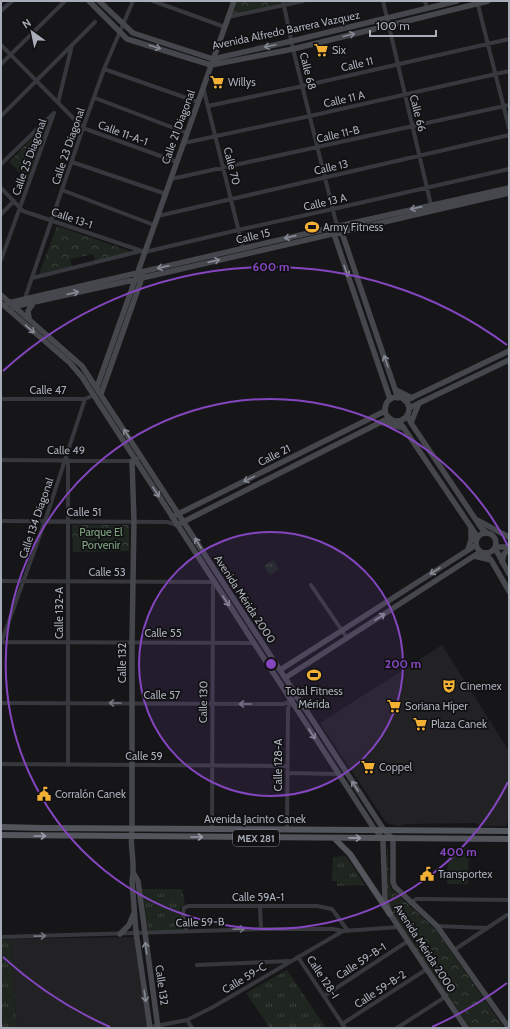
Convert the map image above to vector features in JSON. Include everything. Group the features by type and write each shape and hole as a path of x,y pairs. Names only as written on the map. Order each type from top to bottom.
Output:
{"main road":[{"name":"Avenida Jacinto Canek","path":"1,827 509,831"},
{"name":"Avenida Jacinto Canek","path":"1,835 509,839"},
{"path":"334,838 350,854 390,914"}],"street":[{"path":"1,11 12,1"},
{"path":"1,64 65,1"},
{"name":"Avenida Alfredo Barrera Vazquez","path":"89,1 127,39 211,65 294,49 477,2 488,1"},
{"name":"Avenida Alfredo Barrera Vazquez","path":"99,1 133,33 214,59 457,1"},
{"name":"Calle 23 Diagonal","path":"26,298 104,69 133,1"},
{"path":"153,1 225,27"},
{"name":"Calle 21 Diagonal","path":"101,394 142,278 143,252 166,194 234,1"},
{"path":"228,17 284,3 303,1"},
{"name":"Calle 66","path":"383,1 387,25 431,205"},
{"path":"425,1 427,8"},
{"path":"477,2 509,128"},
{"name":"Calle 68","path":"284,3 336,225"},
{"path":"1,116 95,22"},
{"name":"Calle 11","path":"208,106 509,39"},
{"name":"Calle 11-A-1","path":"1,45 83,128 177,162"},
{"path":"58,103 72,45"},
{"path":"104,69 198,102"},
{"name":"Calle 11 A","path":"184,143 509,71"},
{"name":"Calle 70","path":"203,87 243,248"},
{"path":"94,98 187,133"},
{"name":"Calle 11-B","path":"171,179 509,105"},
{"name":"Calle 25 Diagonal","path":"1,164 54,113 1,260"},
{"name":"Calle 13","path":"158,216 230,198 325,178 509,135"},
{"path":"72,162 166,194"},
{"name":"Calle 13 A","path":"32,278 238,230 333,210 509,168"},
{"name":"Calle 13-1","path":"1,188 23,211 143,252"},
{"name":"Calle 15","path":"1,304 336,225 509,188"},
{"path":"62,190 154,225"},
{"name":"Calle 15","path":"9,310 34,302 509,193"},
{"path":"1,214 14,201"},
{"path":"336,225 342,232 398,398"},
{"path":"336,225 334,234 390,399"},
{"name":"Calle 21 Diagonal","path":"97,388 142,260"},
{"name":"Avenida Mérida 2000","path":"1,295 82,366 384,830 393,839 393,882 395,887 437,926 509,1028"},
{"path":"29,319 28,311 34,302"},
{"name":"Avenida Mérida 2000","path":"1,304 76,369 94,395 170,519 177,525 338,774 375,830 383,839 385,899 390,914 464,1027"},
{"path":"362,316 370,314"},
{"path":"405,401 509,351"},
{"path":"492,359 495,367"},
{"path":"408,408 509,360"},
{"path":"396,390 412,398"},
{"path":"379,414 388,392"},
{"name":"Calle 47","path":"1,399 85,399 94,395"},
{"path":"407,415 399,421 389,418 385,411 386,405 390,399 398,398 405,401 408,408 407,415 411,423 482,529 495,539 495,547 509,574"},
{"name":"Calle 134 Diagonal","path":"1,642 45,521 85,399"},
{"path":"411,423 419,403"},
{"name":"Calle 21","path":"170,519 385,411"},
{"name":"Calle 21","path":"177,525 389,418"},
{"path":"399,421 475,533 476,543 482,552 491,560 509,591"},
{"path":"381,422 405,428"},
{"path":"133,460 141,456"},
{"name":"Calle 49","path":"1,460 133,460"},
{"name":"Calle 132-A","path":"66,460 68,521 68,765"},
{"name":"Calle 132","path":"133,460 134,521 131,703 132,828 130,837 134,874 132,881 136,932 150,1028"},
{"path":"284,462 288,469"},
{"path":"439,479 446,475"},
{"name":"Calle 51","path":"1,521 134,521 170,519"},
{"path":"476,520 509,538"},
{"path":"468,550 471,540 471,527"},
{"path":"280,670 468,550 476,543 482,534 487,533"},
{"path":"495,539 509,538"},
{"path":"495,547 509,548"},
{"path":"285,678 474,556 482,552 491,552 495,547"},
{"path":"502,562 504,554 509,548"},
{"path":"474,556 491,560"},
{"path":"213,582 219,578"},
{"name":"Calle 53","path":"1,581 213,582"},
{"name":"Calle 130","path":"212,829 213,582"},
{"path":"311,585 347,638"},
{"name":"Calle 55","path":"1,642 253,643"},
{"path":"291,702 297,697"},
{"name":"Calle 57","path":"1,703 284,704 291,702"},
{"name":"Calle 128-A","path":"287,830 288,709 291,702"},
{"name":"Calle 59","path":"1,764 287,766"},
{"path":"287,772 338,774"},
{"path":"106,828 106,836"},
{"path":"171,829 171,837"},
{"name":"Calle 132","path":"134,874 138,881 158,1027"},
{"path":"411,903 416,899 509,900"},
{"name":"Calle 59A-1","path":"186,931 183,914 184,908 188,906 317,906 332,909 346,931"},
{"path":"260,906 261,929"},
{"path":"120,934 129,925 135,913"},
{"path":"454,950 509,915"},
{"path":"437,926 487,928"},
{"name":"Calle 59-B","path":"1,937 261,929 333,929 346,931 399,927"},
{"name":"Calle 59-C","path":"150,1028 187,1020 213,1007 298,956 346,931"},
{"name":"Calle 59-B-1","path":"324,996 408,940"},
{"name":"Calle 128-I","path":"298,956 345,1028"},
{"path":"197,965 289,962"},
{"name":"Calle 59-B-2","path":"342,1024 427,969"},
{"path":"397,1028 445,997"},
{"path":"187,1020 192,1028"}],"shaded area":[{"name":"Plaza Canek","path":"442,645 509,751 509,823 506,823 506,826 484,826 474,823 406,824 400,826 389,824 385,821 320,723"},
{"path":"135,937 149,1028 17,1028 10,939"}],"green space":[{"path":"237,1 283,1 284,4 232,15"},
{"path":"52,118 29,181 9,162"},
{"path":"57,226 132,252 95,261 93,254 70,259 72,266 39,274"},
{"name":"Parque El Porvenir","path":"72,525 129,525 129,551 73,552"},
{"path":"273,560 279,569 270,575 264,566"},
{"path":"388,847 389,881 391,889 436,930 504,1028 469,1028 392,913 388,898"},
{"path":"448,848 469,848 468,884 447,884"},
{"path":"346,856 365,885 337,886 337,881 332,881 333,857"},
{"path":"142,889 182,889 185,905 180,908 183,930 148,930"},
{"path":"10,939 17,1028 1,1028 1,940"},
{"path":"287,970 326,1028 270,1028 246,993"}],"place":[{"name":"Six","path":"321,50"},
{"name":"Willys","path":"217,82"},
{"name":"Army Fitness","path":"312,227"},
{"name":"Total Fitness Mérida","path":"314,675"},
{"name":"Cinemex","path":"449,686"},
{"name":"Soriana Híper","path":"394,706"},
{"name":"Plaza Canek","path":"420,724"},
{"name":"Coppel","path":"368,767"},
{"name":"Corralón Canek","path":"44,794"},
{"name":"Transportex","path":"427,874"}]}
